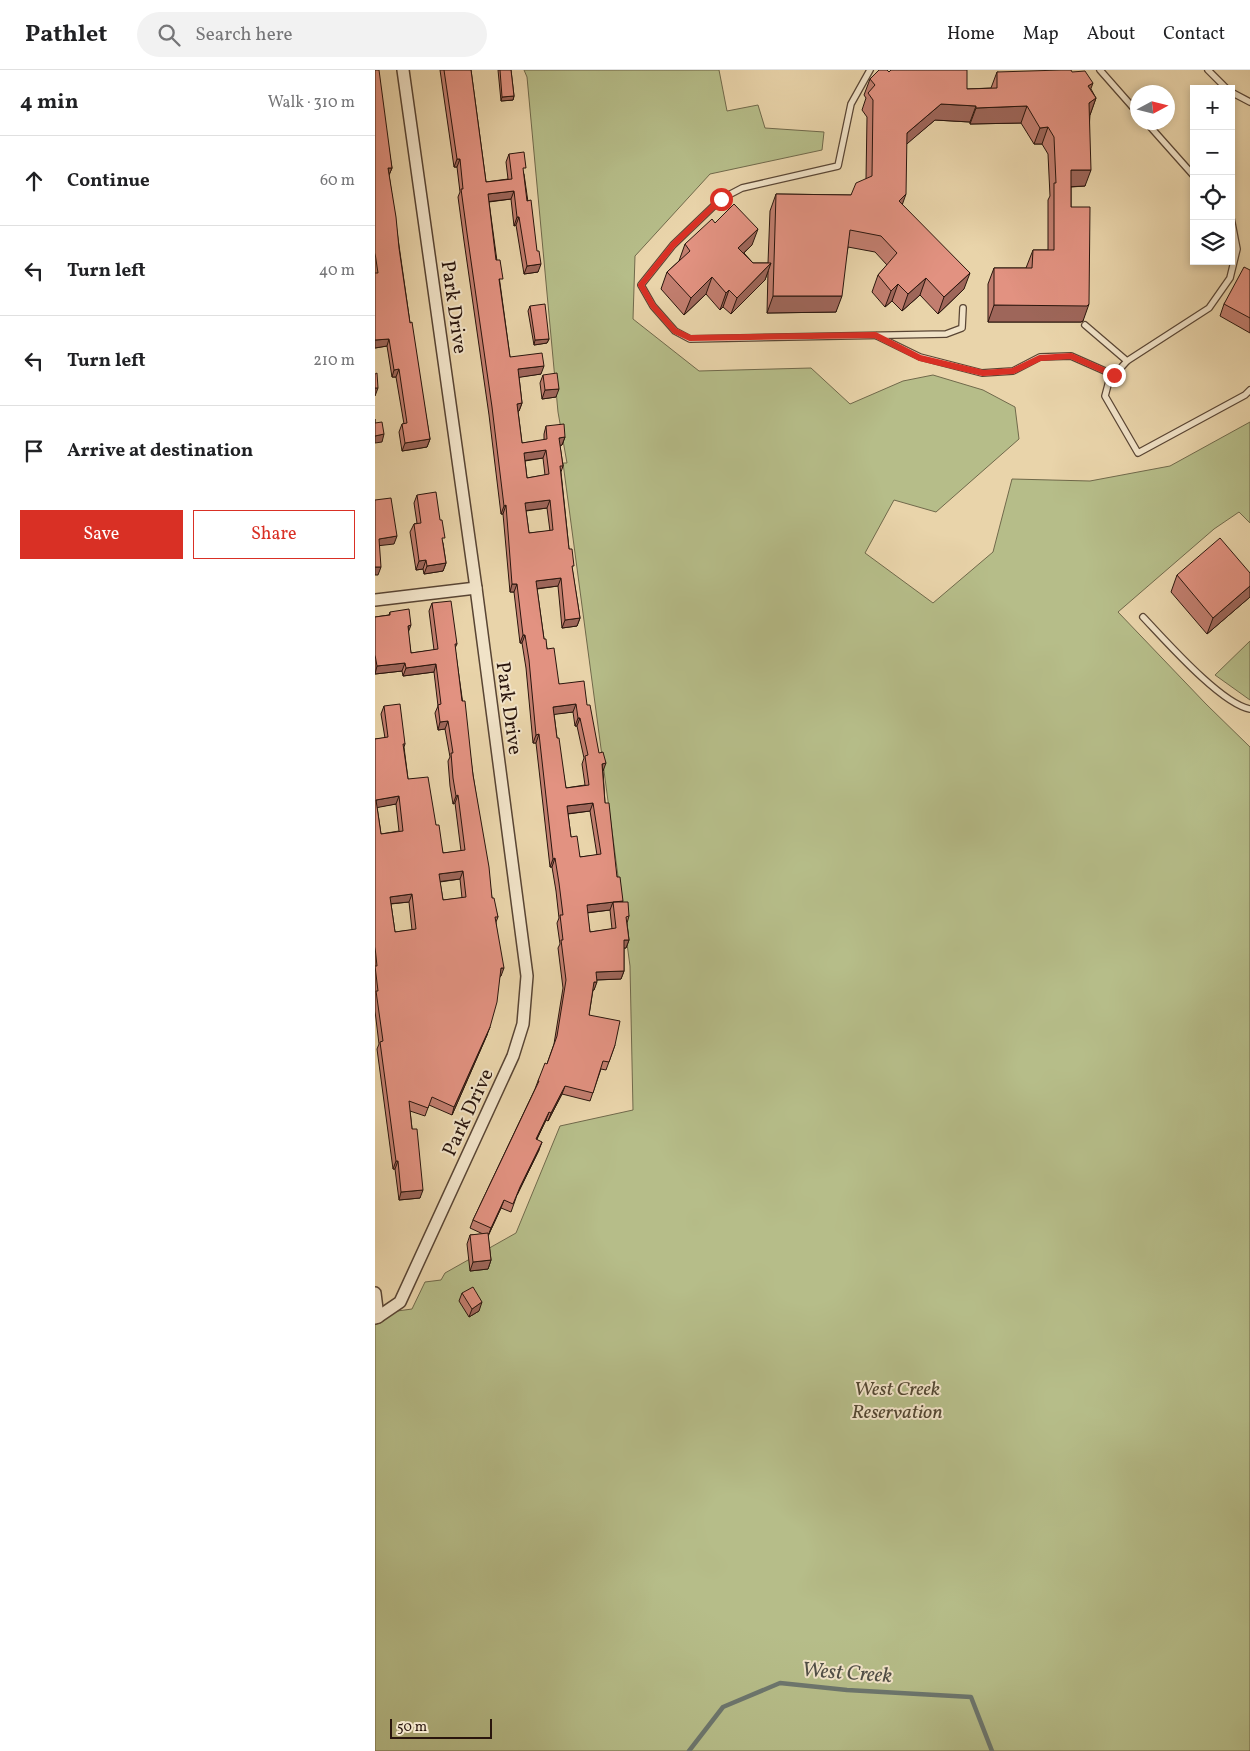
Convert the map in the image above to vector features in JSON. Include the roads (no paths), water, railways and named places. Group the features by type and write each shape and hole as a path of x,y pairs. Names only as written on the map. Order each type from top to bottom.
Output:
{"street":[{"name":"Park Drive","path":"377,1317 400,1302 513,1056 523,1024 527,976 403,70"},
{"path":"375,600 475,588"},
{"path":"375,1294 377,1317"}],"lane":[{"path":"870,70 851,104 838,166 742,188 721,199 673,245 641,285 653,306 675,331 690,338 946,334 962,328 963,308"},
{"path":"1100,70 1130,104"},
{"path":"1208,70 1223,85"},
{"path":"1235,94 1250,102"},
{"path":"1153,130 1193,175"},
{"path":"1231,220 1237,249 1230,278 1209,308 1127,361 1109,381 1105,396 1137,453 1245,395 1250,390"},
{"path":"1085,325 1127,361"},
{"path":"875,335 920,358 983,373 1013,371 1040,358 1071,356 1114,375"},
{"path":"1143,617 1196,672 1240,707 1250,709"}],"waterway":[{"name":"West Creek","path":"689,1751 723,1707 780,1683 847,1690 971,1697 992,1751"}],"park label":[{"name":"West Creek Reservation","path":"897,1400"}]}
